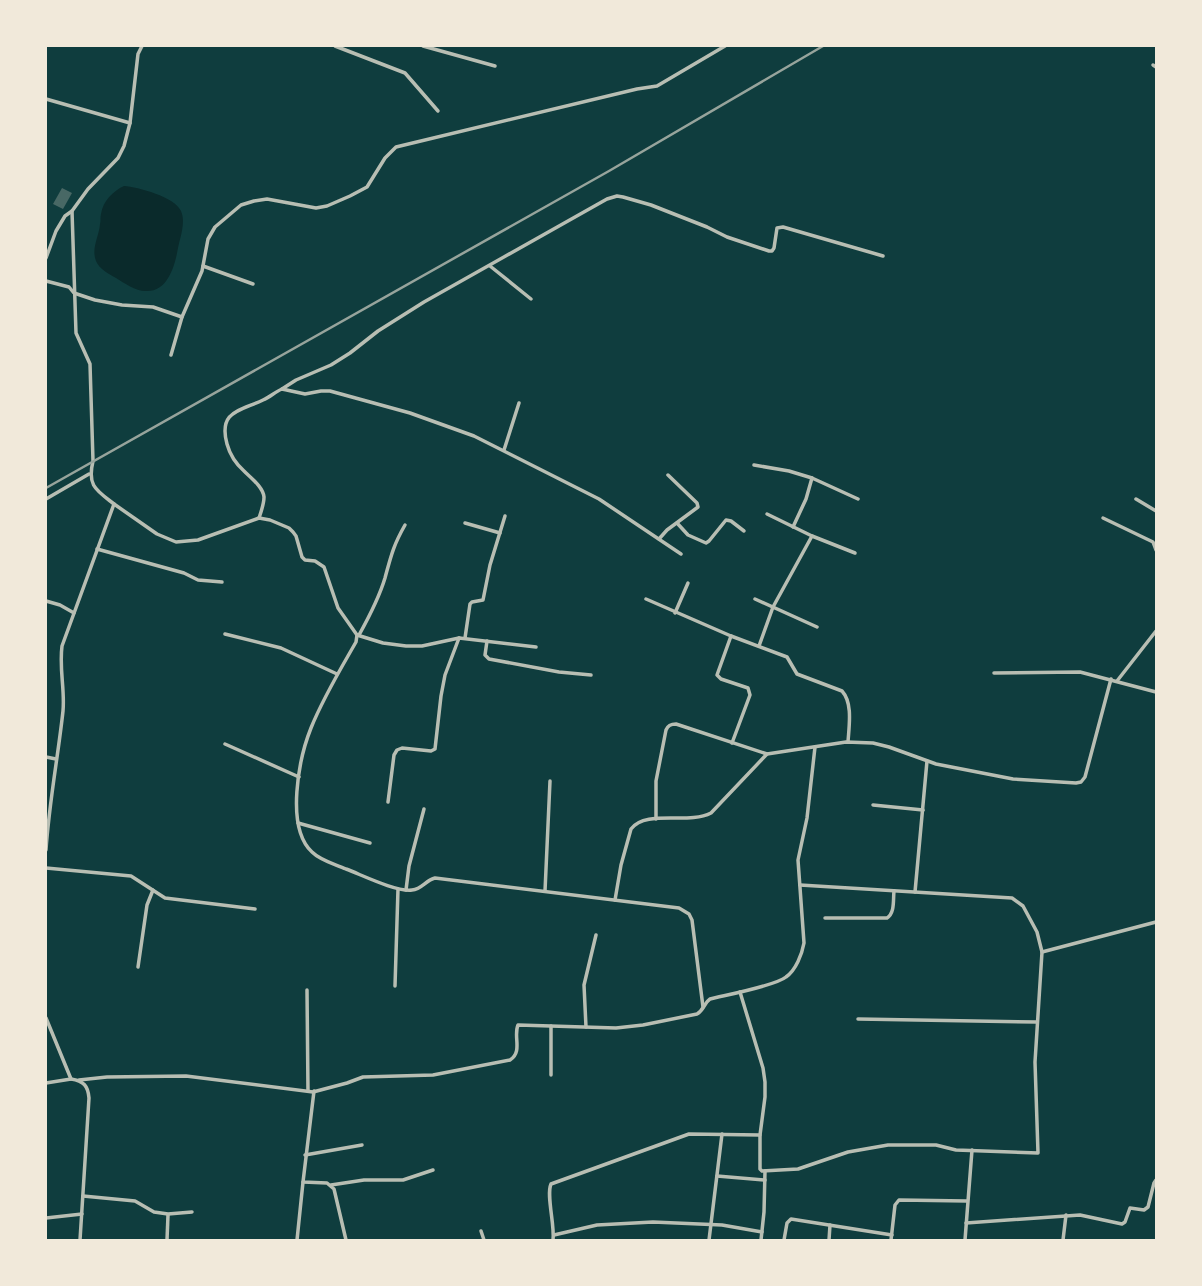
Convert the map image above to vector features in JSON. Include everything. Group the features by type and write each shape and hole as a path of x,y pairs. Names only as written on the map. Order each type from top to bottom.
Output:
{"street":[{"path":"46,258 65,216 118,158 124,146 130,123 138,54 142,46"},
{"path":"335,46 405,73 438,111"},
{"path":"423,46 495,66"},
{"path":"171,355 182,317 202,271 208,239 215,227 241,205 267,199 316,208 327,206 367,187 385,158 396,147 657,86 725,46"},
{"path":"46,100 130,123"},
{"path":"259,518 264,497 262,489 235,463 229,452 224,431 229,416 266,399 296,380 331,365 424,302 607,199 623,197 651,205 727,237 769,251 774,248 777,228 783,227 883,256"},
{"path":"72,211 76,333 90,364 93,461 90,474 96,491 157,534 176,542 198,540 259,518 289,528 296,536 302,558 315,561 324,567 338,608 358,635 406,646 422,646 465,638 536,647"},
{"path":"203,266 253,284"},
{"path":"490,266 531,299"},
{"path":"46,281 68,287 74,293 95,300 153,307 182,317"},
{"path":"282,390 305,394 325,390 410,413 474,436 599,499 681,554"},
{"path":"504,450 519,403"},
{"path":"754,465 812,478 858,499"},
{"path":"46,499 90,474"},
{"path":"659,539 698,508 697,503 668,475"},
{"path":"793,527 812,478"},
{"path":"1136,499 1157,511"},
{"path":"46,850 48,810 63,709 62,646 114,504"},
{"path":"767,514 855,553"},
{"path":"465,638 470,604 483,600 505,516"},
{"path":"1102,518 1153,542 1157,550"},
{"path":"677,523 688,535 706,543 726,520 744,531"},
{"path":"465,523 500,533"},
{"path":"405,525 394,544 373,610 322,701 310,730 297,797 298,823 302,837 313,854 327,862 398,889 419,889 435,878 679,908 689,914 692,920 703,1007"},
{"path":"759,646 773,607 812,536"},
{"path":"97,549 184,573 198,580 222,582"},
{"path":"675,613 688,583"},
{"path":"646,599 787,657 794,671 801,676 844,693 849,716 848,742"},
{"path":"755,599 817,627"},
{"path":"46,601 74,613"},
{"path":"1117,681 1157,631"},
{"path":"225,634 281,648 337,674"},
{"path":"731,636 718,675 721,679 748,688 750,695 732,743"},
{"path":"388,802 394,755 397,750 435,749 445,675 458,638"},
{"path":"487,641 485,655 489,659 559,672 592,674"},
{"path":"994,673 1080,672 1157,692"},
{"path":"656,819 656,781 667,726 676,724 766,754 848,742 873,743 936,764 1013,779 1081,782 1085,777 1111,679"},
{"path":"225,744 299,777"},
{"path":"46,1083 107,1077 186,1076 314,1091 363,1077 433,1075 510,1060 517,1053 517,1026 608,1028 643,1025 697,1014 710,999 780,981 791,972 802,954 804,943 798,860 807,818 815,747"},
{"path":"615,900 631,829 640,821 692,819 711,813 766,754"},
{"path":"46,757 56,759"},
{"path":"915,892 927,761"},
{"path":"545,891 550,781"},
{"path":"873,804 923,810"},
{"path":"406,890 409,866 425,809"},
{"path":"298,823 370,843"},
{"path":"46,868 131,876 172,900 255,909"},
{"path":"740,992 764,1075 760,1169 765,1171 801,1168 848,1152 888,1145 1038,1153 1035,1062 1042,952 1037,932 1023,906 1012,898 800,885"},
{"path":"395,986 398,889"},
{"path":"138,967 147,905 153,890"},
{"path":"825,918 887,918 892,912 894,891"},
{"path":"1042,952 1157,922"},
{"path":"586,1027 584,985 596,935"},
{"path":"307,990 308,1091"},
{"path":"46,1018 71,1079"},
{"path":"858,1019 1037,1022"},
{"path":"551,1026 551,1075"},
{"path":"79,1080 88,1088 89,1098 80,1241"},
{"path":"297,1241 314,1091"},
{"path":"760,1135 689,1134 551,1184 549,1189 554,1238 597,1225 615,1224 711,1225 762,1231"},
{"path":"709,1241 722,1134"},
{"path":"305,1155 362,1145"},
{"path":"965,1241 972,1150"},
{"path":"303,1182 331,1185 364,1180 403,1180 433,1170"},
{"path":"761,1241 765,1171"},
{"path":"717,1176 765,1180"},
{"path":"966,1223 1066,1215 1088,1216 1122,1224 1130,1208 1147,1209 1157,1180"},
{"path":"331,1185 346,1241"},
{"path":"83,1196 135,1201 142,1203 150,1211 168,1214 192,1212"},
{"path":"891,1241 895,1205 899,1200 967,1201"},
{"path":"46,1219 82,1214"},
{"path":"167,1241 168,1214"},
{"path":"1063,1241 1066,1215"},
{"path":"785,1241 789,1219 892,1235"},
{"path":"829,1241 830,1224"},
{"path":"481,1231 484,1241"}],"water":[{"path":"124,186 164,197 181,211 182,230 172,270 165,283 153,290 141,291 130,286 104,271 96,261 95,247 102,209 109,197"}],"building":[{"path":"62,188 72,193 63,209 53,204"}],"railway":[{"path":"46,488 609,171 823,46"}]}
